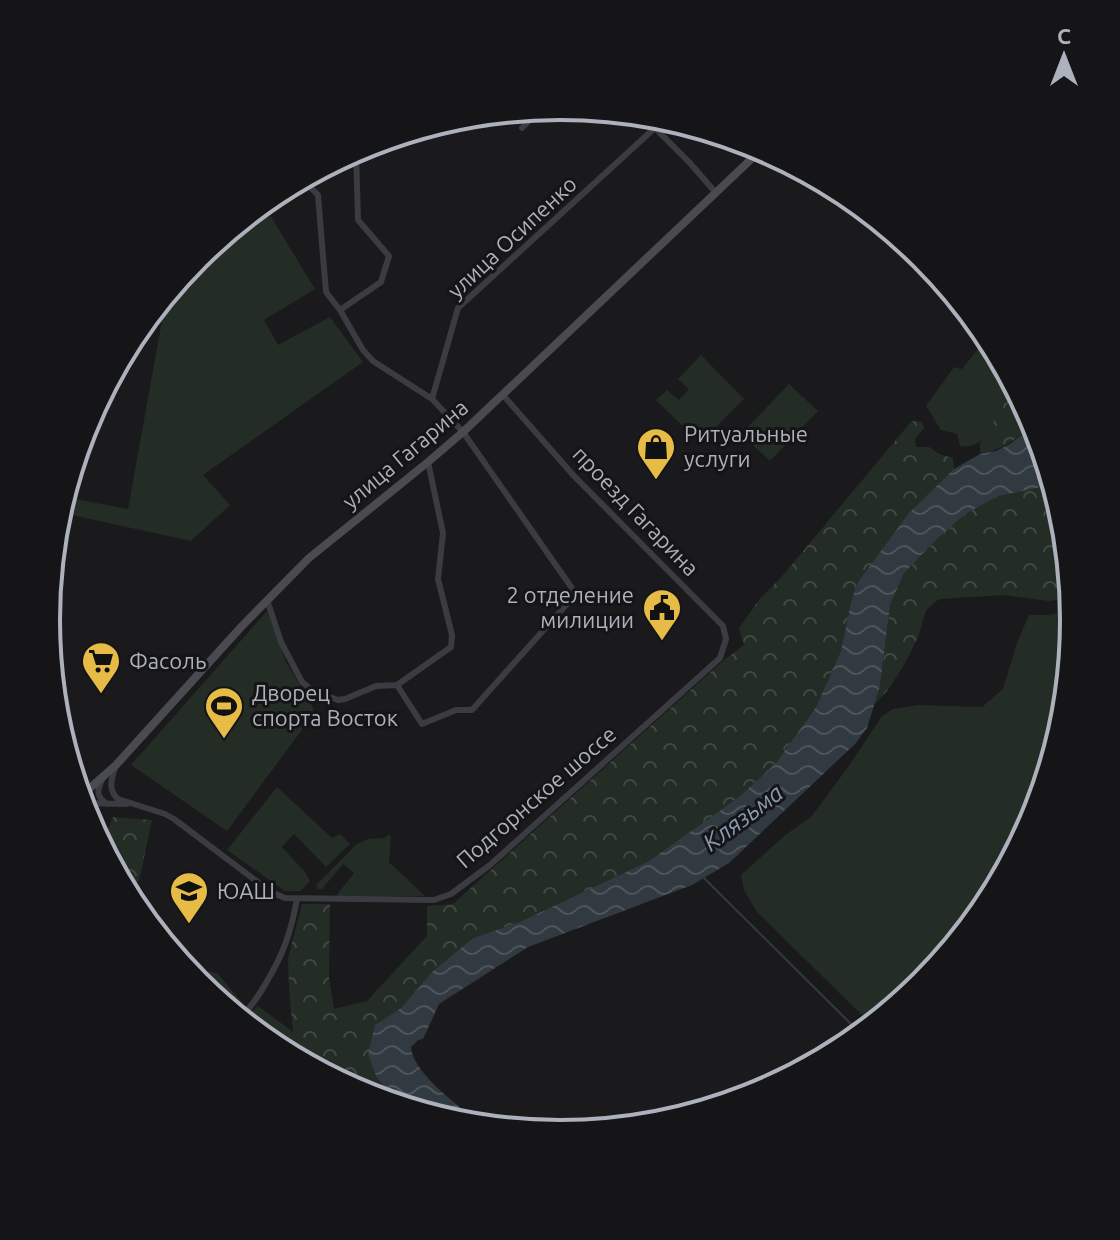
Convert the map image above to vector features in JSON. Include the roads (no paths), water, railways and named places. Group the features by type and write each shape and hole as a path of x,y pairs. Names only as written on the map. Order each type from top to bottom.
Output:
{"main road":[{"name":"улица Гагарина","path":"90,788 116,765 309,558 463,432 752,158"}],"street":[{"path":"522,128 529,121"},
{"name":"улица Осипенко","path":"432,399 458,308 652,129"},
{"path":"659,130 716,193"},
{"path":"340,310 381,282 389,256 358,220 356,164"},
{"path":"310,187 318,195 326,292 363,350 373,361 432,399 463,432 576,594 472,710 456,710 422,724 397,685"},
{"name":"проезд Гагарина","path":"503,395 574,476 723,626 726,639 720,658"},
{"path":"267,600 289,660 302,682 313,691 338,700 376,686 397,685 451,647 452,635 438,579 443,533 428,462"},
{"name":"Подгорнское шоссе","path":"138,805 174,819 271,892 285,898 434,900 451,894 490,865 720,658"},
{"path":"116,765 112,776 112,794 138,805"},
{"path":"103,776 98,792 100,799 107,804"},
{"path":"95,804 138,805"},
{"path":"247,1010 279,961 290,935 297,899"}],"water":[{"name":"Клязьма","path":"1024,434 1042,487 998,496 964,515 904,573 890,605 880,686 867,728 855,744 729,863 692,885 528,947 439,1004 423,1039 411,1047 413,1056 434,1084 464,1110 386,1088 377,1078 368,1054 375,1025 401,1008 433,971 473,938 520,922 649,861 739,797 776,763 816,707 841,651 858,582 909,513 954,469 980,454 1010,444"}],"waterway":[{"path":"704,878 852,1025"}],"place":[{"name":"Ритуальные услуги","path":"656,481"},
{"name":"2 отделение милиции","path":"662,642"},
{"name":"Фасоль","path":"101,695"},
{"name":"Дворец спорта Восток","path":"224,740"},
{"name":"ЮАШ","path":"189,925"}]}
